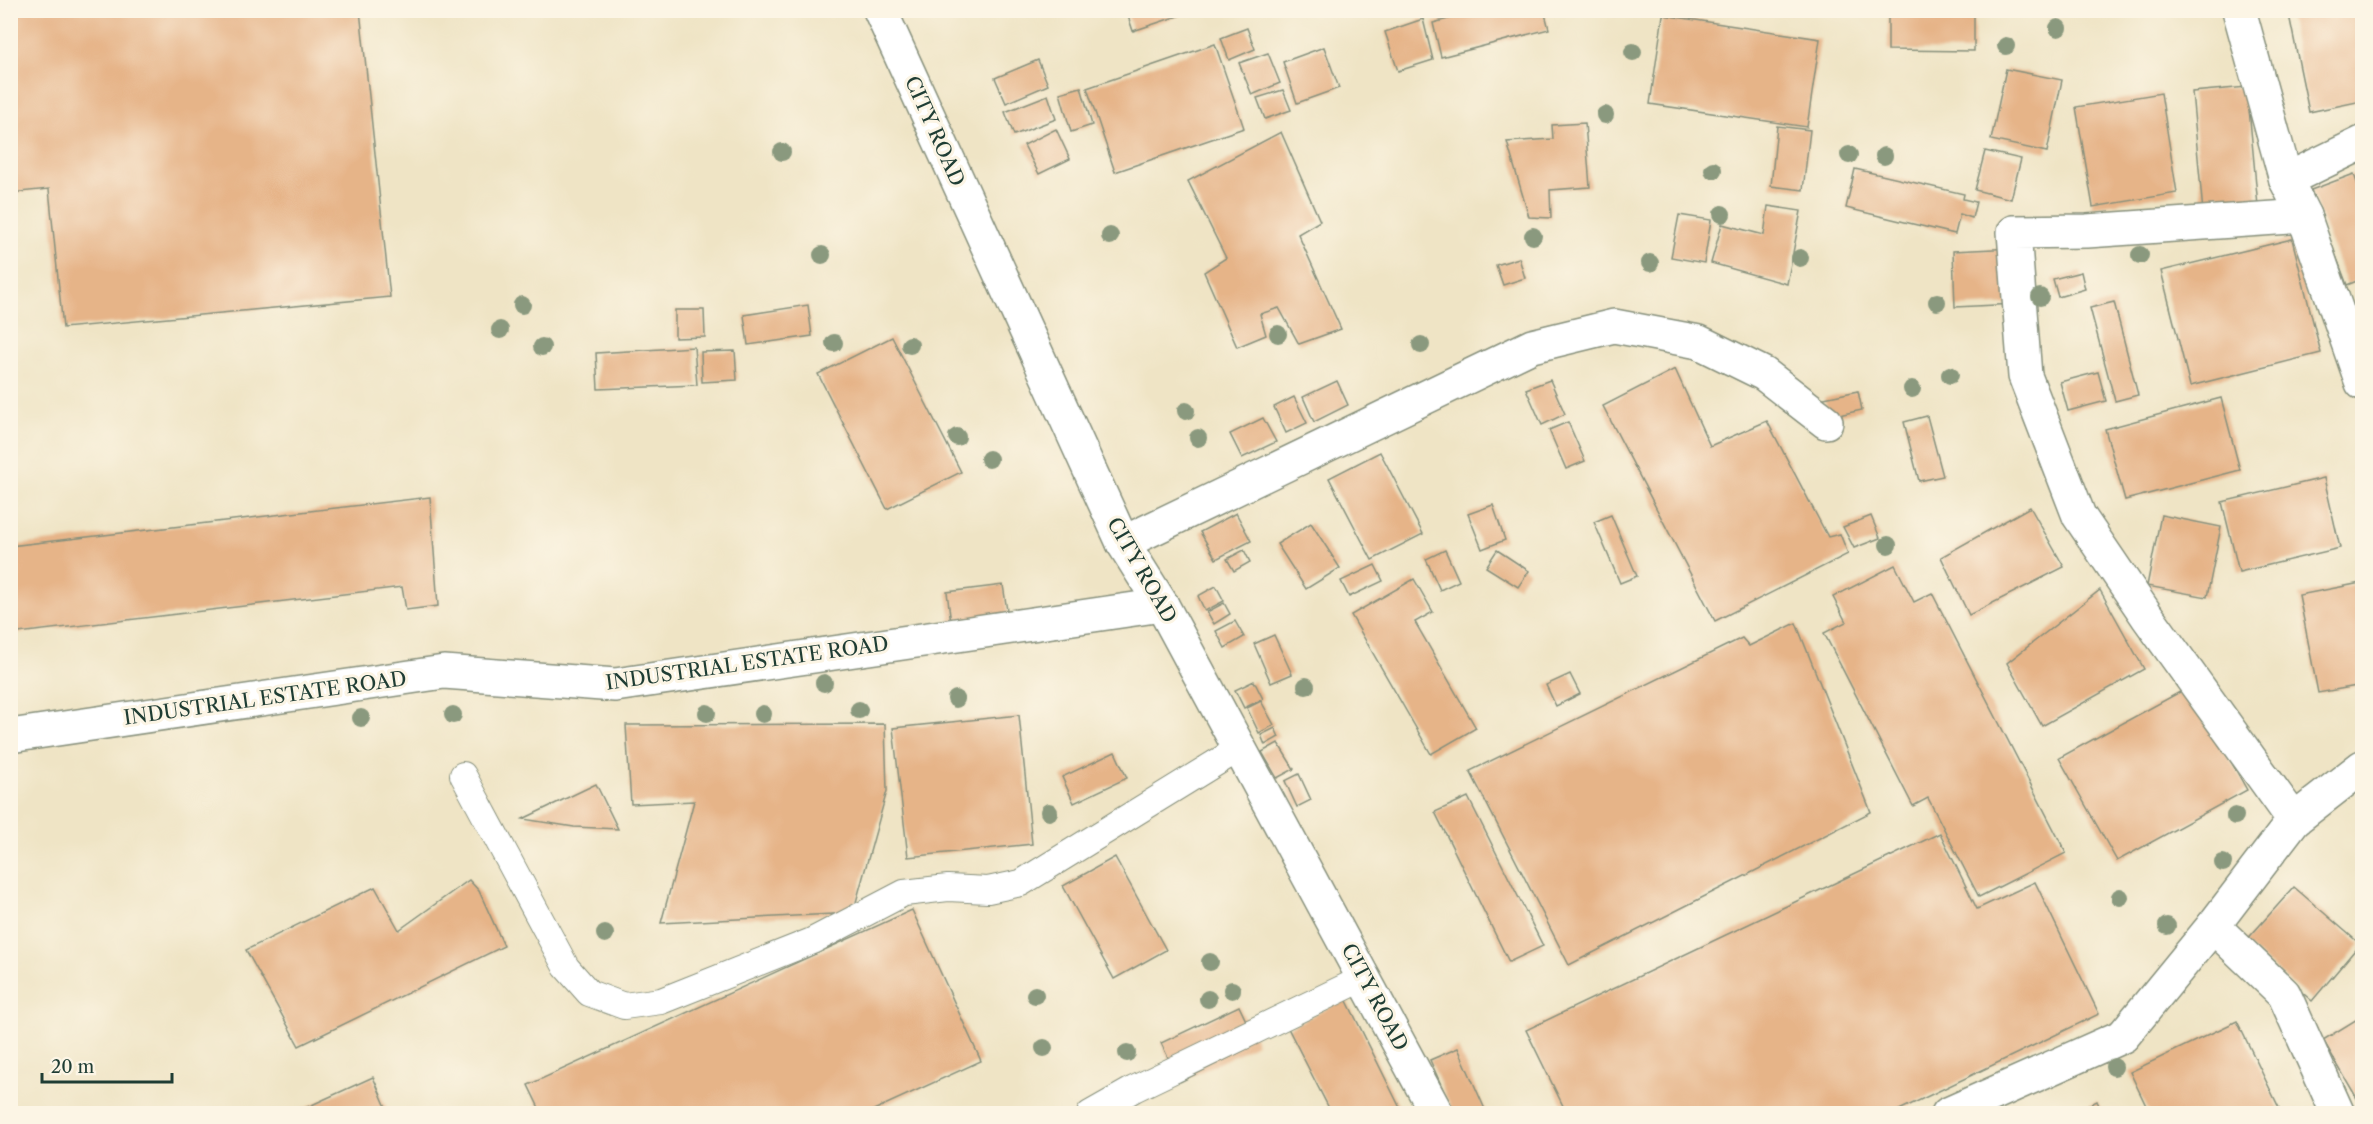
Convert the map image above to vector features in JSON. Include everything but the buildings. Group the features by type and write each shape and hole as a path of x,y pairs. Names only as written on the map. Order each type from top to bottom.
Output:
{"street":[{"name":"CITY ROAD","path":"880,10 1123,543 1162,605 1437,1113"},
{"path":"2239,10 2286,180 2304,216 2362,383"},
{"path":"2286,180 2362,143"},
{"path":"2294,820 2147,616 2079,516 2025,376 2014,232 2087,231 2304,216"},
{"path":"1123,543 1532,346 1614,326 1699,342 1764,375 1826,422"},
{"name":"INDUSTRIAL ESTATE ROAD","path":"10,736 444,672 615,685 1162,605"},
{"path":"1948,1113 2123,1036 2213,926 2294,820 2362,767"},
{"path":"2213,926 2284,993 2338,1113"}],"lane":[{"path":"463,775 566,966 589,993 624,1006 661,1002 812,941 904,893 948,888 988,890 1021,883 1240,748"},
{"path":"1090,1113 1134,1089 1364,978"}]}
